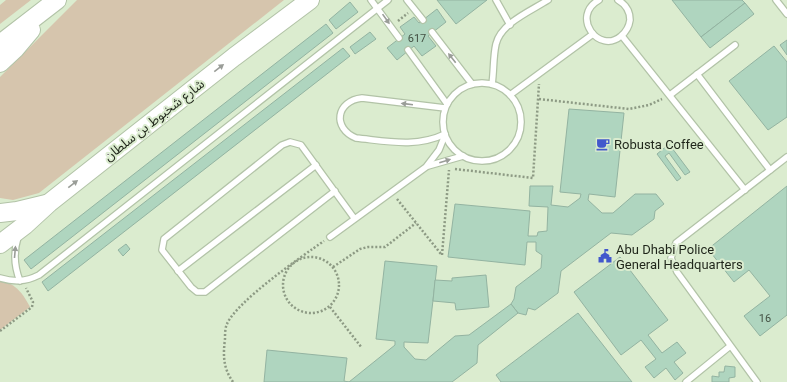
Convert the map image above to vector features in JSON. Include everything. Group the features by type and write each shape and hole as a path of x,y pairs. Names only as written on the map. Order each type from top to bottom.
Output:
{"main road":[{"name":"شارع شخبوط بن سلطان","path":"0,244 25,225 49,203 234,57 310,0"},
{"path":"0,44 50,5"},
{"path":"0,63 30,31 50,5"},
{"path":"0,213 18,211 49,203"}],"lane":[{"path":"371,0 399,38"},
{"path":"0,278 20,281 30,280 39,275 388,0"},
{"path":"407,0 423,20"},
{"path":"496,0 510,25"},
{"path":"492,84 496,43 504,30 548,0"},
{"path":"595,1 588,13 587,20 593,34 600,39 608,41 615,40 622,36 627,30 630,18 626,7 618,0"},
{"path":"776,0 787,14"},
{"path":"432,32 472,84"},
{"path":"510,95 593,34"},
{"path":"622,36 745,190"},
{"path":"670,95 735,45"},
{"path":"408,50 446,106"},
{"path":"697,74 770,170"},
{"path":"472,84 492,84 510,95 518,107 521,122 519,136 511,148 499,157 484,161 477,161 463,156 452,147 445,134 443,117 446,106 457,92 472,84"},
{"path":"445,134 429,140 412,143 356,138 349,135 344,130 340,115 342,108 348,102 362,98 446,106"},
{"path":"330,237 354,218 426,167 439,150 445,134"},
{"path":"335,191 208,291 197,292 162,250 164,239 282,145 290,142 298,143 316,165 335,191 354,218"},
{"path":"426,167 463,156"},
{"path":"757,382 676,272 672,265 671,258 676,243 787,157"},
{"path":"178,271 316,165"},
{"path":"20,281 16,270 15,246 25,225"},
{"path":"686,382 730,347"}],"path":[{"path":"391,26 414,9"},
{"path":"392,192 442,255 449,168 533,178 539,99 539,74"},
{"path":"539,99 629,109 650,105 670,95"},
{"path":"333,267 360,249 368,247 385,247 416,223"},
{"path":"233,382 228,375 223,357 226,324 236,310 293,263 330,237"},
{"path":"314,257 328,262 333,267 337,273 340,287 338,295 330,307 323,311 309,313 295,308 285,297 283,282 284,275 293,263 299,259 314,257"},
{"path":"0,331 32,307 33,302 28,289 20,281"},
{"path":"330,307 362,348"}],"shaded area":[{"path":"6,0 31,0 0,24 0,5"},
{"path":"77,0 284,0 39,193 13,200 0,198 0,77"},
{"path":"0,281 6,282 15,287 25,298 30,307 0,330"}],"building":[{"path":"437,0 487,0 456,24"},
{"path":"672,0 742,0 745,3 701,37"},
{"path":"350,2 358,12 336,29 329,20"},
{"path":"745,3 754,14 710,48 701,37"},
{"path":"437,9 446,22 428,36 436,46 422,56 414,46 397,60 387,48 405,34 400,27 414,17 419,23"},
{"path":"326,24 333,33 31,269 24,260"},
{"path":"370,32 376,39 355,54 350,47"},
{"path":"787,40 787,55 780,45"},
{"path":"774,46 787,62 787,117 768,130 729,81"},
{"path":"343,48 350,56 48,291 42,282"},
{"name":"Abu Dhabi Police General Headquarters","path":"569,109 624,113 615,197 589,194 588,200 602,213 613,213 635,194 656,194 664,204 655,211 654,219 632,235 611,233 561,271 558,293 535,310 528,308 526,315 518,313 511,304 514,299 516,287 541,268 542,255 536,251 536,242 527,242 525,265 448,257 455,204 530,211 528,236 537,236 538,232 547,231 548,207 529,206 530,186 553,186 551,205 568,207 580,198 581,194 560,192"},
{"path":"669,144 690,172 685,175 669,153 665,156 681,178 677,181 657,154"},
{"path":"787,186 787,315 760,336 744,316 770,296 749,270 734,282 708,249"},
{"path":"126,244 130,249 123,256 118,250"},
{"path":"620,257 668,320 648,335 662,353 677,342 686,353 674,362 683,373 675,380 666,368 654,378 645,367 656,359 641,340 621,355 574,292"},
{"path":"385,261 437,266 428,343 404,342 404,347 415,359 426,360 455,336 469,335 511,304 518,313 478,345 477,363 452,382 349,382 395,345 395,341 376,339"},
{"path":"486,275 489,307 456,310 455,303 433,301 435,280 452,281 452,278"},
{"path":"578,313 632,382 501,382 496,375"},
{"path":"267,350 347,358 344,381 349,382 264,382"},
{"path":"725,366 735,367 735,377 729,378 729,382 712,382 712,376 719,377 719,372 724,372"}],"place":[{"name":"Robusta Coffee","path":"603,144"},
{"name":"Abu Dhabi Police General Headquarters","path":"605,256"}]}
